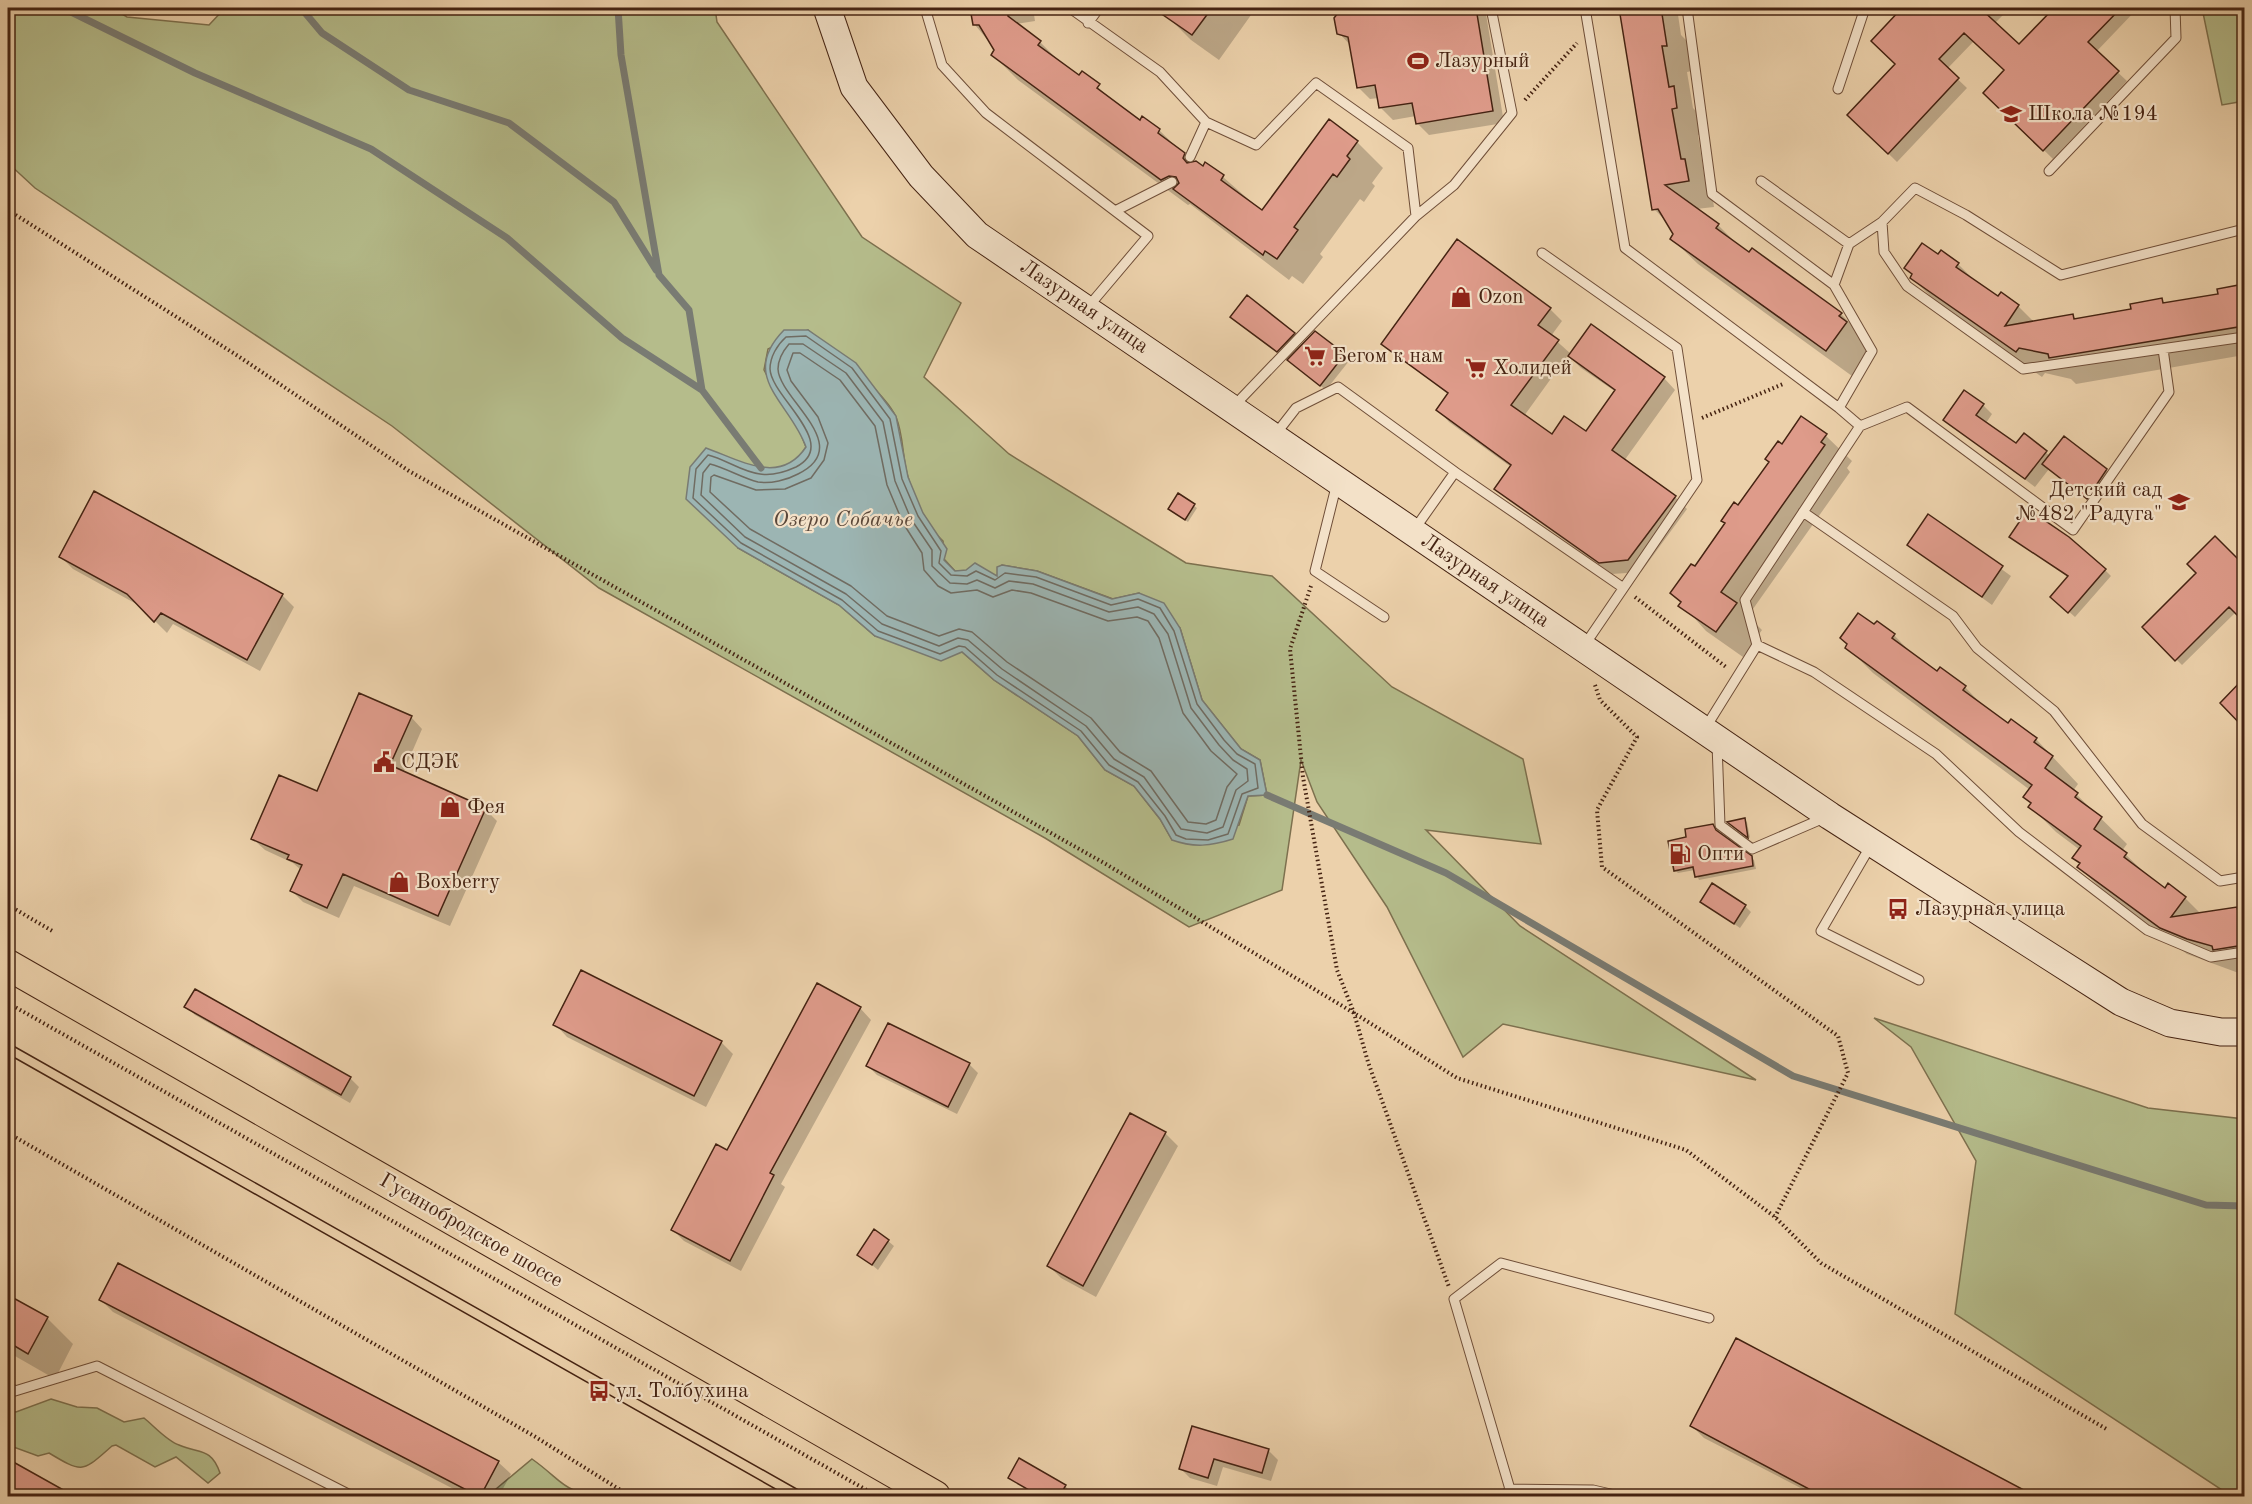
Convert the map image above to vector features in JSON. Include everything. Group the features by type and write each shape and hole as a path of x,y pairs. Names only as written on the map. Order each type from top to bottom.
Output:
{"main road":[{"name":"Гусинобродское шоссе","path":"8,965 935,1497"}],"street":[{"name":"Лазурная улица","path":"827,8 854,87 921,176 977,235 1830,816 2121,1002 2170,1023 2221,1032 2244,1032"}],"lane":[{"path":"925,8 942,65 978,105 1148,236 1086,309"},
{"path":"1070,8 1160,72 1206,122 1256,146 1316,83 1408,148 1416,216"},
{"path":"1088,23 1099,8"},
{"path":"1232,408 1416,216 1454,184 1512,114 1491,8"},
{"path":"1585,8 1625,248 1860,426"},
{"path":"1687,8 1712,195 1834,285 1872,351 1839,408"},
{"path":"1838,89 1865,8"},
{"path":"2049,171 2176,38 2175,8"},
{"path":"1190,157 1206,122"},
{"path":"1761,181 1849,244"},
{"path":"1116,211 1172,182"},
{"path":"1834,285 1849,244 1882,222 1915,188 1966,215 2061,275 2244,229"},
{"path":"1882,222 1884,252 1907,286 2023,369 2244,337"},
{"path":"1542,253 1677,348 1697,480 1622,587 1583,648"},
{"path":"1830,816 1752,849 1720,825 1711,734 1738,676 1757,645 1744,600 1860,426 1907,407 2073,530 2169,392 2163,349"},
{"path":"1274,437 1296,408 1338,387 1455,472 1622,587"},
{"path":"1413,532 1455,472"},
{"path":"1337,480 1316,571 1384,617"},
{"path":"1803,512 1953,616 1977,648 2054,711 2142,824 2220,881 2244,877"},
{"path":"1757,645 1814,672 1936,754 2019,832 2147,930 2211,957 2244,952"},
{"path":"1872,843 1821,931 1919,980"},
{"path":"1619,1497 1593,1490 1510,1493 1454,1299 1501,1263 1709,1317"},
{"path":"8,1386 15,1391 97,1366 352,1497"}],"path":[{"path":"1512,114 1578,42 1590,39"},
{"path":"8,210 238,356 409,471 1104,863 1354,1013 1457,1078 1686,1150 1775,1217 1821,1263 2108,1431"},
{"path":"1688,424 1798,377"},
{"path":"1316,571 1290,649 1303,777 1337,970 1454,1299"},
{"path":"1622,587 1738,676"},
{"path":"1583,648 1600,700 1637,737 1597,810 1602,867 1838,1036 1848,1073 1775,1217"},
{"path":"8,905 54,932"},
{"path":"8,1003 877,1497"},
{"path":"8,1133 534,1436 630,1497"}],"green space":[{"path":"8,8 112,8 127,17 209,25 225,8 715,8 717,22 862,237 961,303 924,377 1009,454 1186,563 1272,576 1392,687 1523,759 1541,844 1426,830 1520,926 1756,1080 1503,1024 1463,1057 1387,907 1317,802 1301,760 1282,890 1189,927 1045,838 599,588 392,426 35,188 8,163","holes":["808,330 870,384 890,407 899,424 906,470 914,494 926,520 943,541 944,559 955,571 998,576 1002,565 1037,571 1113,599 1139,593 1180,628 1202,700 1241,749 1260,760 1267,795 1248,796 1239,825 1172,840 1160,819 1134,786 1105,770 1078,736 994,680 961,651 875,636 839,605 738,548 783,467 798,459 806,447 797,425 784,407 764,370 768,349"]},
{"path":"2202,8 2244,8 2244,101 2222,105"},
{"path":"1874,1018 2148,1108 2244,1119 2244,1496 2231,1496 1955,1314 1976,1161 1911,1047"},
{"path":"51,1399 77,1407 97,1408 124,1422 144,1418 174,1443 208,1455 213,1459 220,1473 208,1483 176,1457 155,1467 116,1445 88,1465 76,1467 49,1453 38,1456 8,1445 8,1410 16,1412"},
{"path":"532,1459 565,1486 581,1492 607,1493 609,1496 492,1496 496,1489"}],"water":[{"name":"Озеро Собачье","path":"784,330 808,330 856,363 896,416 908,477 923,513 947,549 944,560 955,571 966,570 975,563 997,576 997,567 1002,565 1037,571 1112,599 1139,593 1164,603 1180,628 1202,700 1241,749 1260,760 1267,795 1248,796 1233,839 1202,845 1172,840 1160,819 1134,786 1105,770 1078,736 994,680 962,652 941,661 875,636 839,605 738,548 686,499 690,467 706,448 759,467 772,468 796,459 806,447 799,431 772,389 767,376 766,362 771,347"}],"building":[{"path":"970,8 1007,8 1008,16 1041,41 1038,45 1079,75 1082,71 1100,84 1097,88 1140,120 1142,116 1160,129 1158,133 1185,153 1183,158 1187,163 1196,161 1203,166 1205,162 1224,175 1221,180 1262,210 1329,119 1358,141 1347,156 1350,159 1337,177 1333,174 1294,227 1298,230 1277,259 1265,251 1263,255 1173,189 1179,183 1176,177 1169,176 1161,180 991,55 994,50 979,25 973,25"},
{"path":"1153,8 1212,8 1192,35"},
{"name":"Лазурный","path":"1342,8 1476,8 1493,111 1416,124 1412,103 1379,108 1375,85 1357,88 1348,37 1337,34 1334,18"},
{"path":"1619,8 1656,8 1657,14 1662,14 1667,46 1662,46 1669,87 1674,86 1677,108 1672,109 1681,159 1685,159 1689,181 1665,185 1719,224 1716,228 1749,252 1752,248 1842,313 1839,316 1847,322 1826,351 1670,239 1673,234 1658,209 1652,210"},
{"path":"1902,8 1980,8 2019,44 2054,8 2121,8 2088,42 2119,71 2043,151 1983,93 2004,70 1964,33 1939,59 1959,78 1888,154 1847,115 1895,64 1871,41"},
{"path":"1457,239 1551,308 1538,325 1559,340 1511,405 1552,434 1564,416 1586,431 1615,390 1568,356 1591,324 1665,377 1612,450 1676,496 1628,560 1599,563 1494,489 1511,465 1436,410 1448,393 1381,344"},
{"path":"1922,243 1938,254 1941,250 1959,263 1956,267 1998,296 2001,292 2019,305 2005,326 2073,314 2074,319 2131,309 2130,304 2162,298 2163,303 2218,294 2217,289 2244,284 2244,326 2049,358 2048,354 2019,348 2016,352 1910,278 1912,274 1904,268"},
{"path":"1247,295 1295,333 1277,352 1230,317"},
{"name":"Бегом к нам","path":"1315,331 1345,354 1320,386 1287,360"},
{"path":"1964,390 1984,404 1976,415 2016,443 2024,433 2047,451 2025,479 1943,420"},
{"path":"1801,416 1827,434 1821,442 1825,445 1721,592 1737,603 1716,632 1678,606 1681,602 1670,593 1691,564 1695,566 1725,523 1721,521 1734,502 1738,505 1769,462 1765,459 1778,441 1782,444"},
{"path":"2064,436 2107,469 2087,499 2042,464"},
{"path":"94,491 283,594 247,660 161,613 154,622 127,594 59,557"},
{"path":"1178,493 1195,504 1185,520 1168,509"},
{"path":"2028,509 2069,537 2106,569 2068,613 2050,597 2068,576 2009,537"},
{"path":"1928,514 2003,566 1982,597 1907,545"},
{"path":"2215,536 2244,565 2244,622 2229,607 2175,661 2142,627 2196,573 2187,564"},
{"path":"1858,613 1874,624 1877,621 1895,634 1892,638 1937,671 1940,667 1966,686 1963,690 2008,723 2011,719 2037,738 2034,742 2053,756 2045,768 2078,793 2075,797 2102,817 2094,829 2127,853 2124,857 2165,888 2168,883 2186,897 2171,917 2237,907 2238,911 2244,910 2244,945 2213,950 2212,946 2160,928 2077,867 2080,863 2072,858 2081,846 2028,807 2031,803 2023,797 2032,785 1845,648 1847,644 1840,638"},
{"path":"2244,678 2244,728 2220,703"},
{"path":"359,693 412,716 390,765 486,808 438,916 343,874 327,908 290,891 302,865 287,859 289,855 251,839 279,775 317,791"},
{"path":"1745,818 1748,838 1727,822"},
{"path":"1713,824 1716,830 1752,856 1753,866 1695,877 1693,867 1674,871 1668,841 1686,837 1685,829"},
{"path":"1712,883 1746,905 1734,924 1700,902"},
{"path":"581,970 722,1041 694,1096 553,1025"},
{"path":"817,983 861,1007 770,1173 774,1175 730,1261 671,1230 716,1144 727,1150"},
{"path":"195,989 351,1077 341,1095 184,1007"},
{"path":"888,1023 970,1063 948,1107 866,1066"},
{"path":"1130,1113 1166,1132 1083,1286 1047,1266"},
{"path":"874,1229 889,1240 872,1265 857,1255"},
{"path":"118,1263 499,1461 480,1497 99,1300"},
{"path":"8,1295 48,1317 28,1354 8,1342"},
{"path":"1736,1338 2037,1497 1824,1497 1690,1426"},
{"path":"1192,1426 1269,1449 1262,1473 1214,1459 1208,1478 1179,1469"},
{"path":"1019,1458 1066,1485 1059,1497 1041,1497 1008,1478"},
{"path":"8,1459 76,1497 8,1497"}],"waterway":[{"path":"63,8 195,73 371,149 507,238 622,338 702,390"},
{"path":"301,8 322,33 409,90 509,123 614,202 656,270"},
{"path":"618,8 621,55 659,275 689,310 702,390 761,468"},
{"path":"1267,795 1446,873 1793,1076 2206,1205 2244,1206"}],"tram line":[{"path":"8,1043 809,1496"},
{"path":"8,1054 788,1496"}],"place":[{"name":"Лазурный","path":"1418,61"},
{"name":"Школа №194","path":"2011,114"},
{"name":"Ozon","path":"1461,297"},
{"name":"Бегом к нам","path":"1315,356"},
{"name":"Холидей","path":"1476,368"},
{"name":"Детский сад №482 \"Радуга\"","path":"2179,502"},
{"name":"СДЭК","path":"384,762"},
{"name":"Фея","path":"450,807"},
{"name":"Опти","path":"1680,854"},
{"name":"Boxberry","path":"399,882"},
{"name":"Лазурная улица","path":"1898,909"},
{"name":"ул. Толбухина","path":"599,1391"}]}
